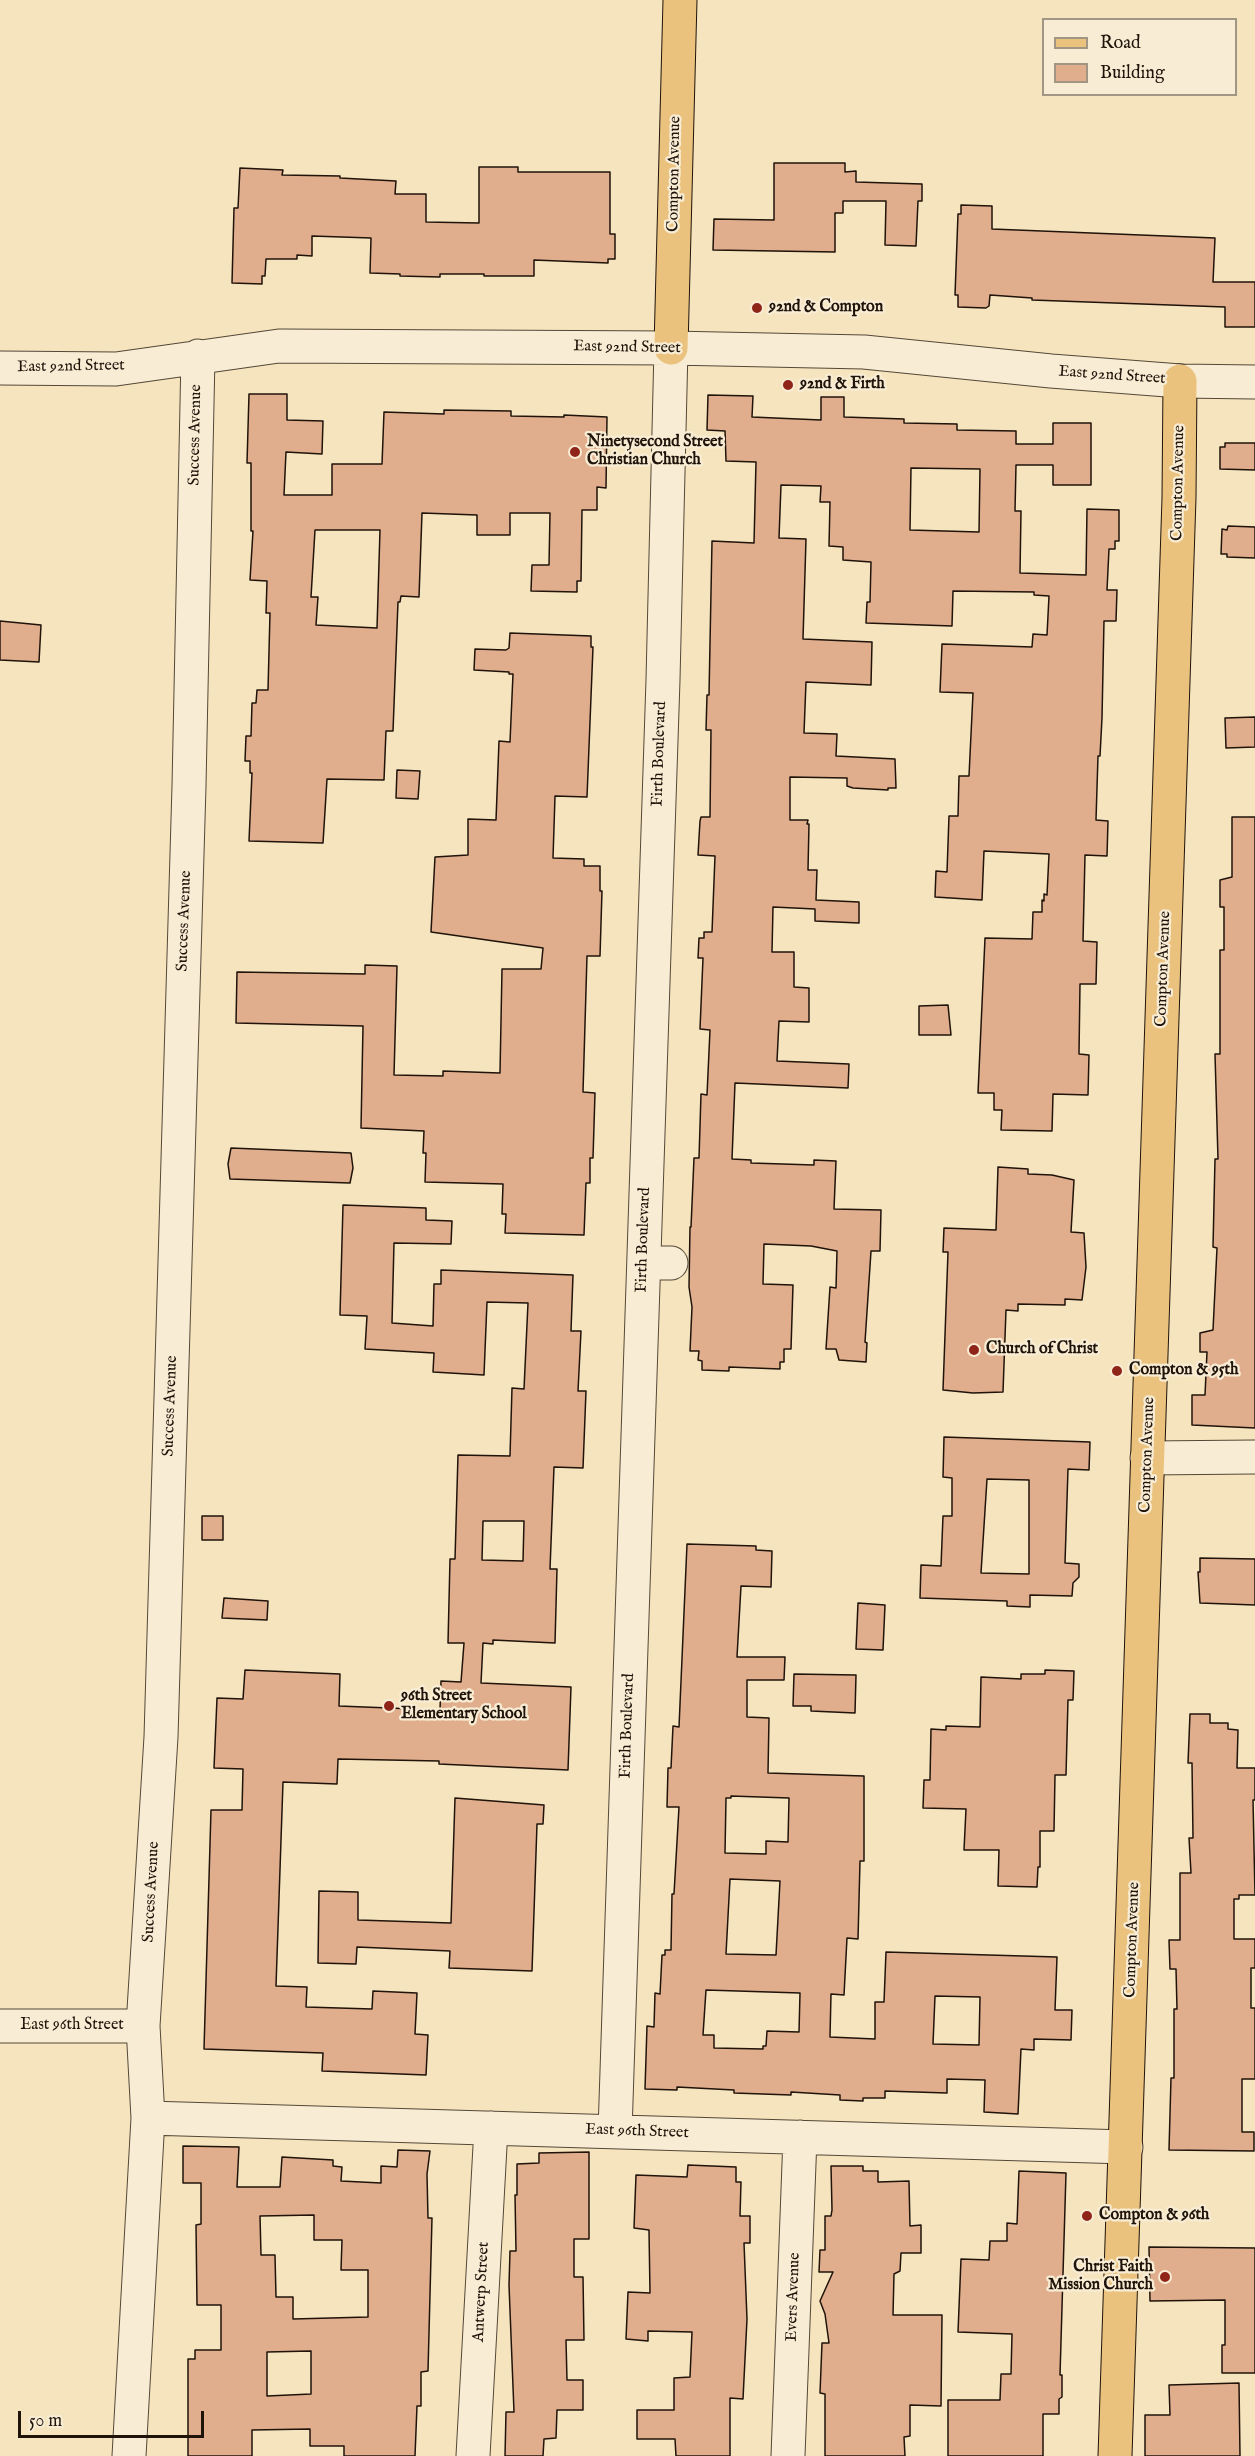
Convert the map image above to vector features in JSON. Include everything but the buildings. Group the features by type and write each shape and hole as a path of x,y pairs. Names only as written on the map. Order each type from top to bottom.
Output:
{"main road":[{"name":"Compton Avenue","path":"671,348 680,0"},
{"name":"Compton Avenue","path":"1115,2456 1179,510 1180,381"}],"street":[{"name":"East 92nd Street","path":"0,368 116,369 279,346 671,348 864,352 1051,371 1180,381 1255,382"},
{"name":"Firth Boulevard","path":"615,2131 657,1263 662,692 671,348"},
{"name":"Success Avenue","path":"129,2456 148,2118 143,2026 161,1737 189,797 198,356"},
{"path":"1147,1458 1255,1457"},
{"name":"East 96th Street","path":"0,2026 143,2026"},
{"name":"East 96th Street","path":"148,2118 1126,2147"},
{"name":"Antwerp Street","path":"473,2456 491,2128"},
{"name":"Evers Avenue","path":"788,2456 800,2137"}],"place":[{"name":"92nd & Compton","path":"757,308"},
{"name":"92nd & Firth","path":"788,385"},
{"name":"Ninetysecond Street Christian Church","path":"575,452"},
{"name":"Church of Christ","path":"974,1350"},
{"name":"Compton & 95th","path":"1117,1371"},
{"name":"96th Street Elementary School","path":"389,1706"},
{"name":"Compton & 96th","path":"1087,2216"},
{"name":"Christ Faith Mission Church","path":"1165,2277"}]}
